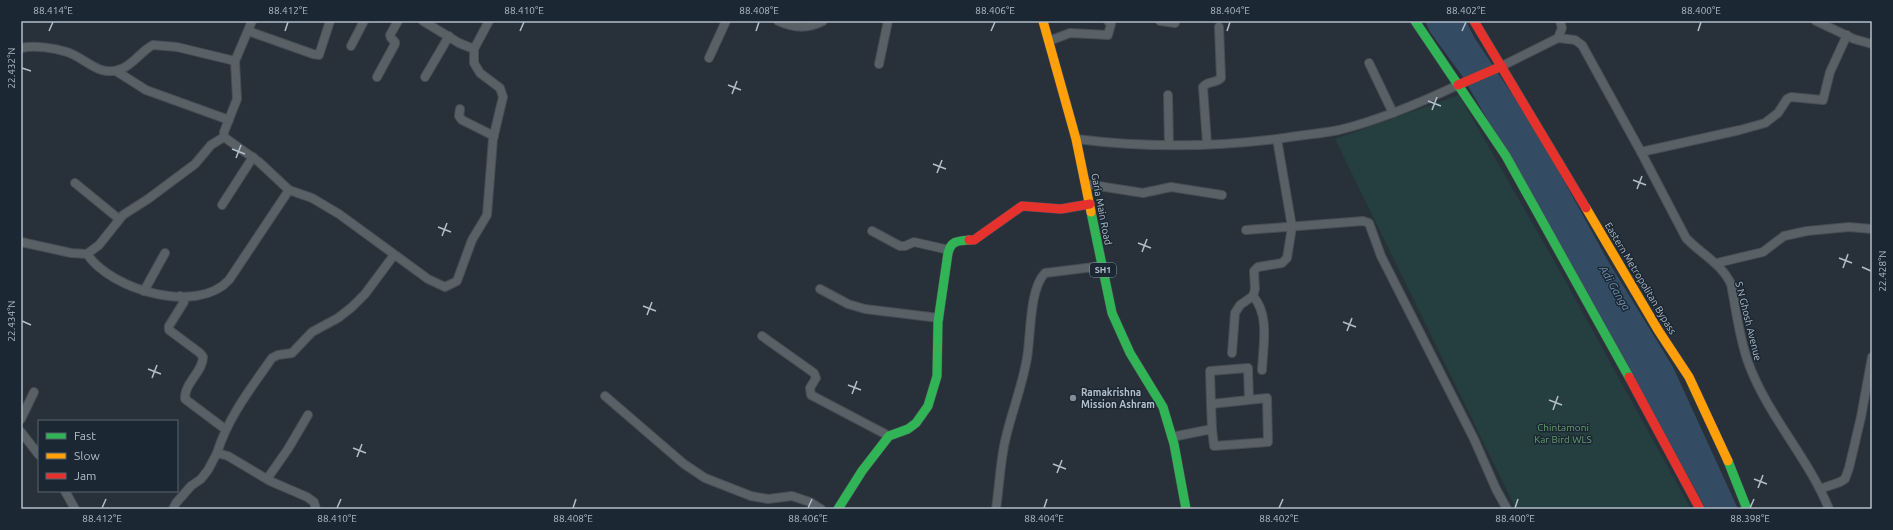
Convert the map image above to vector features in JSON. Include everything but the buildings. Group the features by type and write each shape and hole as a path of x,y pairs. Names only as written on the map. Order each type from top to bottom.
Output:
{"main road":[{"name":"Garia Main Road","path":"1042,21 1076,139 1112,313 1130,353 1163,407 1172,437 1186,509"},
{"path":"1415,21 1506,156 1611,343 1700,509"},
{"name":"Eastern Metropolitan Bypass","path":"1474,21 1658,330 1689,377 1718,437 1747,509"},
{"path":"1458,85 1502,66"},
{"path":"838,509 862,470 889,436 898,435 909,430 918,421 932,396 937,375 937,340 939,318 949,250 952,243 955,241 974,240 1022,206 1061,209 1090,204"}],"street":[{"path":"21,242 71,253 87,254 99,245 119,219 195,164 211,145 224,137 238,99 235,61 252,21"},
{"path":"248,31 319,55 330,21"},
{"path":"351,46 364,21"},
{"path":"377,77 396,44 390,35 398,21"},
{"path":"423,21 459,43 474,49"},
{"path":"224,137 252,157 289,190 312,198 339,214 439,286 445,287 456,281 461,272 472,240 487,215 494,136 501,109 503,93 500,88 477,68 474,63 474,49 489,21"},
{"path":"709,58 726,21"},
{"path":"778,21 803,28 816,25 823,21"},
{"path":"879,64 888,21"},
{"path":"1049,41 1070,33 1108,35 1111,24 1108,21"},
{"path":"1160,21 1175,23"},
{"path":"1502,66 1558,38 1562,28 1560,21"},
{"path":"1816,21 1847,36 1872,44"},
{"path":"1207,144 1203,87 1207,83 1218,81 1221,78 1219,27"},
{"path":"425,77 449,36"},
{"path":"1641,152 1765,123 1778,113 1787,99 1791,97 1823,100 1830,72 1847,36"},
{"name":"S N Ghosh Avenue","path":"1558,38 1575,40 1582,45 1686,238 1697,249 1717,263 1726,273 1731,284 1744,346 1752,372 1769,405 1820,489 1829,509"},
{"path":"116,71 127,66 153,45 177,47 235,61"},
{"path":"21,48 55,49 78,57 100,70 116,71 151,92 229,120"},
{"path":"1369,63 1392,113"},
{"path":"1076,139 1102,142 1169,144 1249,143 1340,129 1419,104 1458,85"},
{"path":"1168,95 1169,144"},
{"path":"460,109 459,116 462,120 494,136"},
{"path":"1232,353 1235,313 1240,306 1253,296 1255,288 1254,271 1258,267 1282,263 1287,258 1292,227 1277,139"},
{"path":"222,205 252,157"},
{"path":"75,184 119,219"},
{"path":"1086,184 1143,194 1171,187 1222,195"},
{"path":"87,254 95,264 120,281 144,291 180,296 206,294 222,287 229,280 289,190"},
{"path":"1246,230 1363,221 1369,223 1378,251 1474,439 1496,489 1508,509"},
{"path":"1717,263 1763,252 1784,236 1807,231 1849,228 1872,229"},
{"path":"872,231 900,246 905,246 914,242 949,250"},
{"path":"144,291 165,253"},
{"path":"173,509 176,503 208,470 217,453 225,429 272,358 278,355 292,353 312,332 338,318 352,307 365,294 394,255"},
{"path":"996,509 1001,460 1028,356 1031,312 1039,279 1045,273 1102,266"},
{"path":"820,289 848,304 866,309 939,318"},
{"path":"180,296 184,302 169,326 169,330 200,352 203,360 185,392 185,398 225,429"},
{"path":"1253,296 1259,302 1264,320 1262,370"},
{"path":"762,336 814,372 816,378 810,388 811,395 889,436"},
{"path":"1820,489 1845,479 1850,468 1872,357"},
{"path":"1211,404 1267,398 1269,442 1214,446 1212,429 1211,404 1210,372 1212,370 1248,368 1249,399"},
{"path":"21,419 34,392"},
{"path":"605,396 692,471 705,478 751,496 768,499 792,496 810,502 821,509"},
{"path":"267,479 288,450 308,415"},
{"path":"1172,437 1212,429"},
{"path":"21,433 38,454"},
{"path":"217,453 228,456 267,479 311,499 316,509"},
{"path":"66,492 75,509"}],"green space":[{"name":"Chintamoni Kar Bird WLS","path":"1459,95 1561,273 1691,509 1516,509 1335,139"}],"water":[{"name":"Adi Ganga","path":"1425,21 1466,21 1474,37 1537,132 1608,261 1673,367 1738,509 1706,509 1615,343 1463,77 1430,32"}],"traffic: fast":[{"path":"1415,21 1506,156 1629,377"},
{"path":"1091,212 1112,313 1130,353 1163,407 1174,444 1186,509"},
{"path":"838,509 862,471 889,436 908,429 916,423 928,406 937,376 938,322 948,253 949,249 955,242 969,240"},
{"path":"1728,461 1747,509"}],"traffic: slow":[{"path":"1043,21 1076,139 1091,212"},
{"path":"1586,208 1658,330 1689,377 1728,461"}],"traffic: jam":[{"path":"1474,21 1586,208"},
{"path":"1458,85 1502,66"},
{"path":"969,240 974,240 1022,206 1061,209 1090,204"},
{"path":"1629,377 1700,509"}],"place":[{"name":"Ramakrishna Mission Ashram","path":"1073,398"}]}
